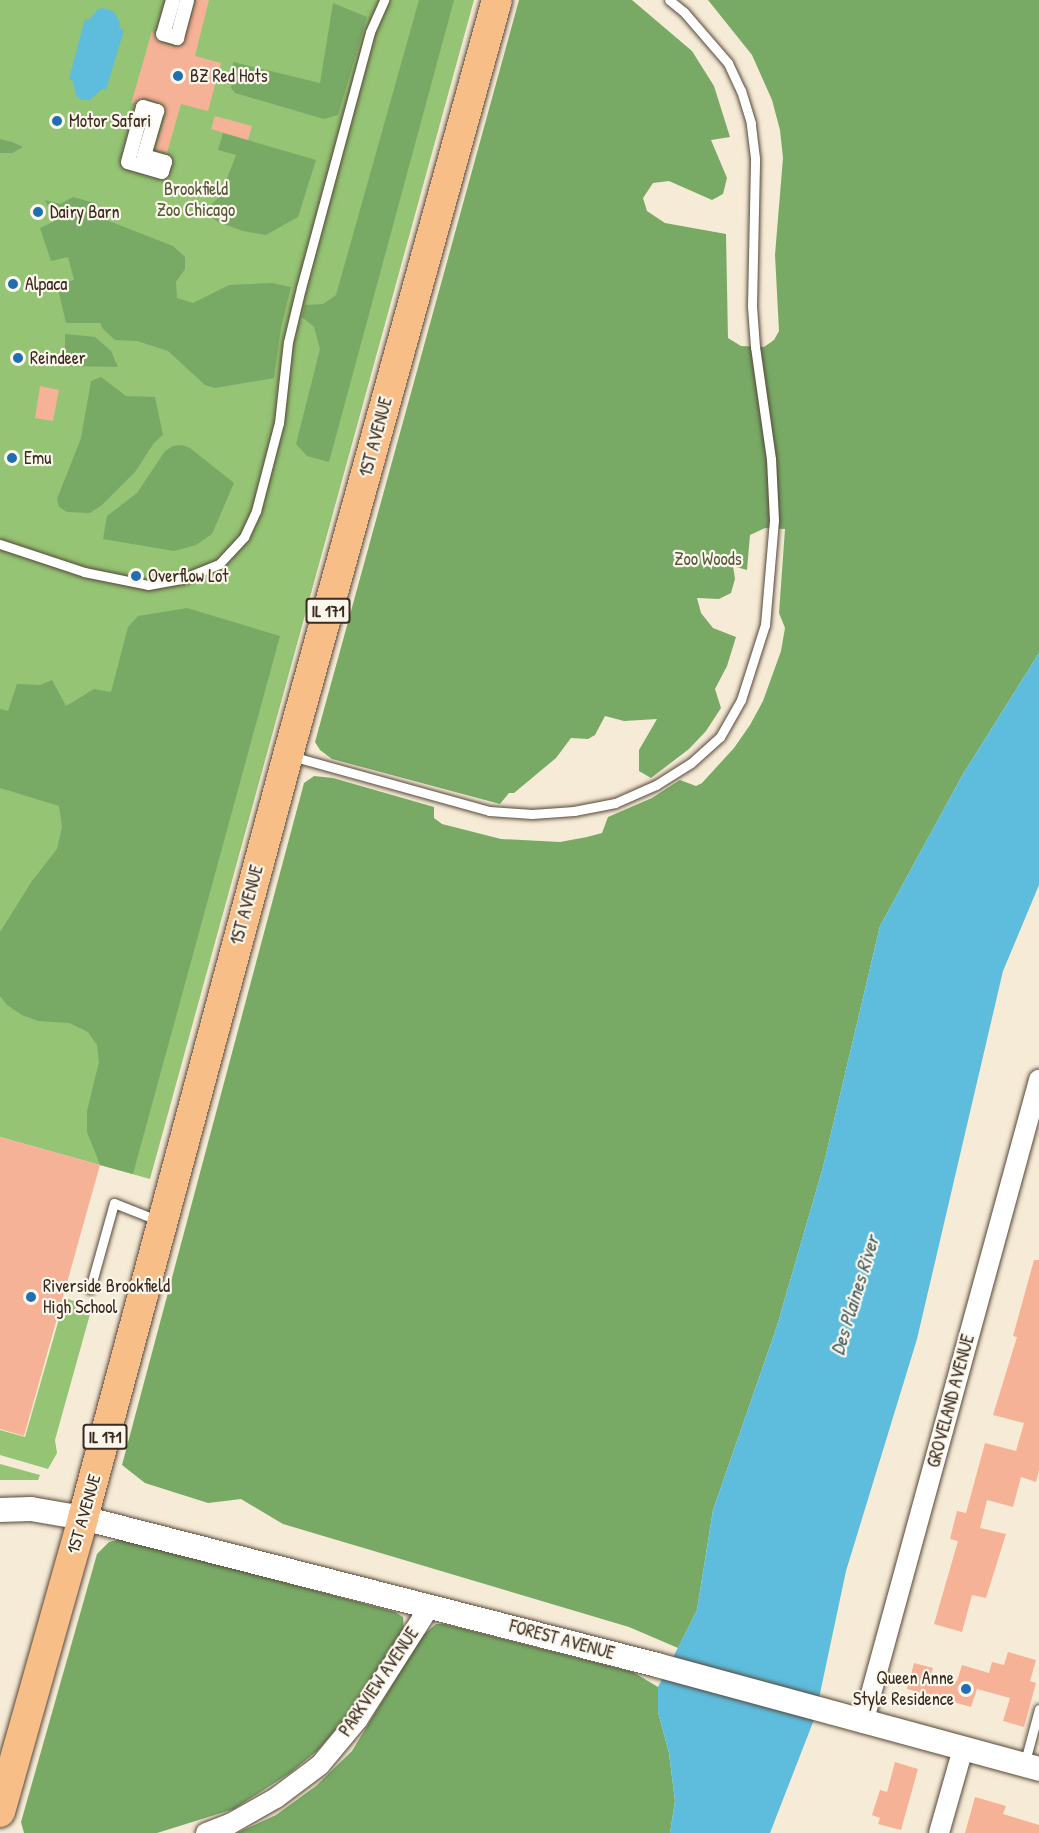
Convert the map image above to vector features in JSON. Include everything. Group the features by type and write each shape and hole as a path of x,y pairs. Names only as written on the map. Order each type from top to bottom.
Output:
{"main road":[{"name":"1ST AVENUE","path":"0,1812 83,1518 288,755 497,0"}],"street":[{"path":"173,0 163,34 177,38 187,0"},
{"path":"143,107 157,111 144,156 165,162 162,172 128,162 143,107"},
{"name":"GROVELAND AVENUE","path":"863,1723 1039,1080"},
{"name":"FOREST AVENUE","path":"0,1510 31,1509 83,1518 657,1665 833,1715 1031,1767"},
{"name":"PARKVIEW AVENUE","path":"206,1833 230,1824 276,1798 320,1766 358,1719 430,1606"},
{"path":"939,1833 963,1749"}],"lane":[{"path":"0,544 84,572 148,585 182,579 219,564 244,537 256,511 279,423 288,342 301,288 370,32 384,0"},
{"path":"288,755 489,811 532,814 574,812 615,803 656,785 691,763 720,736 741,700 765,625 774,520 771,459 754,346 752,306 755,158 748,112 728,63 684,12 669,0"},
{"path":"90,1289 114,1203 162,1222"},
{"path":"1031,1767 1039,1709"}],"green space":[{"name":"Brookfield Zoo Chicago","path":"0,0 474,0 150,1179 0,1137"},
{"path":"419,0 454,0 329,462 307,456 296,444 320,349 314,327 302,317 305,305 323,304 336,295"},
{"name":"Zoo Woods","path":"519,0 632,0 692,51 714,86 730,137 711,140 727,178 723,194 712,200 669,181 653,183 643,198 647,211 665,223 726,234 728,338 741,346 764,347 774,340 779,331 775,255 783,158 780,130 772,100 752,55 708,0 1039,0 1039,653 963,774 880,926 823,1167 777,1326 713,1510 697,1610 678,1648 629,1627 283,1524 241,1499 208,1503 145,1483 122,1465 304,783 314,776 333,778 434,807 434,818 442,824 501,839 560,842 602,833 608,817 652,798 680,780 696,786 702,783 734,748 750,725 763,701 781,651 785,628 779,613 785,529 765,528 750,535 747,570 733,566 735,579 731,593 719,599 697,598 701,613 713,628 736,637 727,666 715,689 721,708 706,731 689,749 651,778 639,771 639,750 657,719 624,721 605,716 595,735 588,739 571,738 556,758 514,793 509,793 500,804 332,759 320,750 315,742"},
{"path":"333,3 367,17 338,115 324,119 235,93 231,88 233,62 320,83"},
{"path":"223,133 316,160 298,217 266,235 243,231 218,222 204,212 220,196 236,155 218,150"},
{"path":"0,139 23,147 12,153 0,153"},
{"path":"73,197 95,203 91,214 173,246 185,257 185,269 176,282 177,298 193,303 229,285 272,283 291,287 281,328 274,378 215,388 205,385 168,351 137,341 115,340 100,323 66,323 57,284 74,280 68,257 51,261 40,228 55,221 45,200 60,204"},
{"path":"65,334 95,337 111,351 118,367 65,366"},
{"path":"101,377 126,396 155,397 163,435 154,443 135,472 102,505 90,513 67,512 59,507 57,499 81,438 91,381"},
{"path":"182,445 190,448 234,483 212,534 196,545 174,551 103,539 107,516 137,493 165,451 173,446"},
{"path":"187,608 280,636 133,1174 100,1165 87,1132 87,1111 99,1062 97,1045 88,1032 69,1023 38,1021 22,1015 7,1005 0,996 0,932 32,881 57,849 62,827 59,806 0,788 0,709 8,711 17,684 40,685 52,680 66,706 94,689 111,692 128,627 138,616"},
{"path":"65,1298 92,1307 55,1440 57,1453 48,1469 0,1455 0,1430 25,1437"},
{"path":"0,1464 40,1475 38,1480 0,1480"},
{"path":"132,1541 395,1612 403,1617 404,1629 345,1719 317,1751 290,1773 234,1809 157,1833 24,1833 21,1822 97,1554 109,1542"},
{"path":"436,1624 444,1624 633,1672 658,1687 658,1712 669,1753 675,1801 670,1833 237,1833 276,1815 316,1786 352,1751 422,1636"}],"water":[{"path":"102,8 113,11 120,22 119,28 124,30 106,90 102,89 90,100 82,100 76,96 73,81 69,79 85,19 90,19 97,10"},
{"name":"Des Plaines River","path":"1039,653 1039,885 1003,971 917,1339 846,1571 815,1717 770,1833 670,1833 675,1801 669,1753 658,1712 658,1687 697,1610 713,1510 777,1326 823,1167 880,926 963,774"}],"building":[{"name":"BZ Red Hots","path":"196,0 209,0 195,56 221,63 208,111 181,104 167,153 155,150 166,114 164,105 145,98 131,104 152,31 160,42 175,47 183,45"},
{"path":"215,116 252,126 248,140 211,129"},
{"path":"40,386 59,390 53,421 35,418"},
{"name":"Riverside Brookfield High School","path":"0,1137 100,1165 24,1436 0,1429"},
{"path":"1034,1260 1039,1260 1039,1470 1036,1482 1021,1477 1013,1507 987,1500 980,1528 1006,1534 986,1598 972,1595 962,1632 934,1624 958,1541 950,1539 957,1511 966,1513 985,1443 1016,1451 1024,1423 993,1415 1017,1337 1013,1336"},
{"path":"1008,1652 1036,1660 1030,1681 1036,1683 1024,1727 1003,1721 1010,1698 977,1689 971,1707 907,1689 914,1663 933,1668 931,1674 957,1681 962,1665 989,1673 992,1662 1004,1665"},
{"path":"895,1762 918,1769 901,1830 878,1824 880,1818 872,1815 880,1790 887,1792"},
{"path":"975,1797 1006,1806 1003,1814 1039,1825 1039,1833 965,1833"}],"place":[{"name":"BZ Red Hots","path":"178,76"},
{"name":"Motor Safari","path":"57,121"},
{"name":"Dairy Barn","path":"38,212"},
{"name":"Alpaca","path":"13,284"},
{"name":"Reindeer","path":"18,358"},
{"name":"Emu","path":"12,458"},
{"name":"Overflow Lot","path":"136,576"},
{"name":"Riverside Brookfield High School","path":"31,1297"},
{"name":"Queen Anne Style Residence","path":"966,1689"}]}
